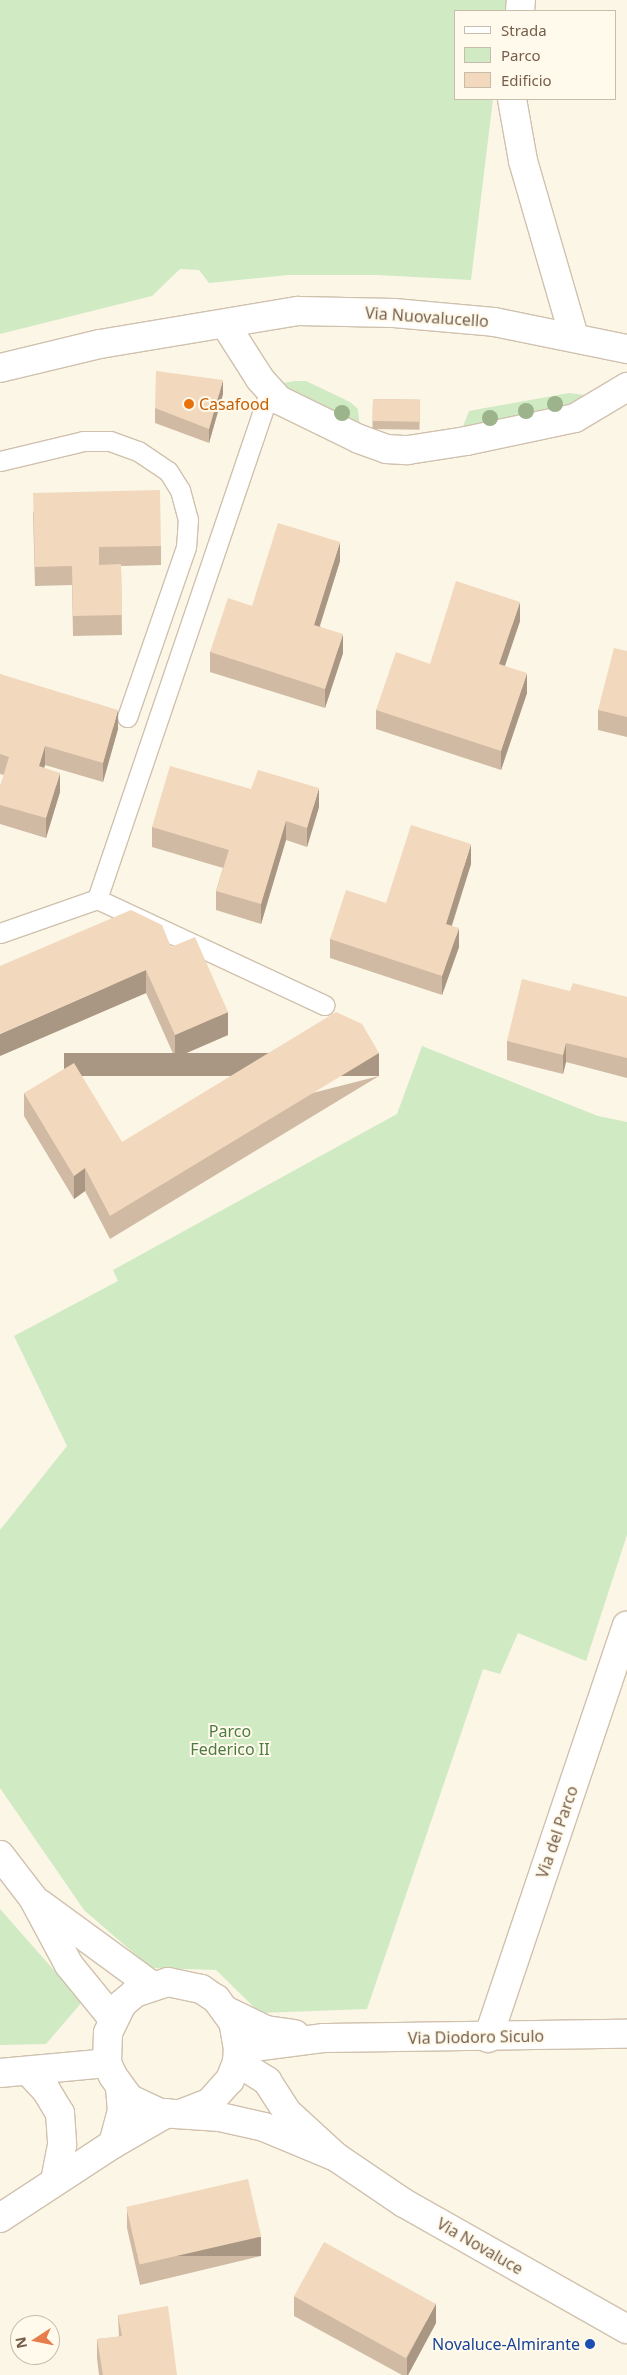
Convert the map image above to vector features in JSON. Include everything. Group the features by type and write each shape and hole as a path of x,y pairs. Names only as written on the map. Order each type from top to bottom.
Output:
{"street":[{"path":"512,100 523,161 574,336"},
{"name":"Via Nuovalucello","path":"0,368 100,344 298,311 394,313 494,322 574,336 627,349"},
{"path":"225,324 270,390 279,400 359,439 386,449 408,450 575,418 627,387"},
{"name":"Via del Parco","path":"488,2038 627,1626"},
{"path":"0,1854 33,1898 69,1965 113,2019"},
{"path":"33,1898 151,1985"},
{"path":"113,2144 122,2111 120,2088 108,2062 108,2033 113,2019 135,1993 151,1985 168,1982 201,1989 227,2012 266,2030 324,2038"},
{"path":"0,2218 55,2180 113,2144 174,2114 209,2103 230,2080 238,2056 233,2022 227,2012"},
{"name":"Via Diodoro Siculo","path":"324,2038 488,2038 627,2034"},
{"path":"238,2056 324,2038"},
{"path":"238,2056 267,2081 288,2112 336,2157"},
{"path":"0,2073 29,2072 108,2062"},
{"path":"29,2072 46,2090 60,2113 62,2145 55,2180"},
{"path":"120,2088 142,2107 174,2114 220,2117 264,2127 336,2157"},
{"name":"Via Novaluce","path":"336,2157 404,2202 627,2329"}],"lane":[{"path":"97,899 270,390"},
{"path":"0,462 83,441 110,441 138,450 168,471 180,490 188,519 186,548 127,717"},
{"path":"0,933 97,899 324,1005"}],"green space":[{"path":"0,0 510,0 508,10 454,10 454,100 493,100 471,280 377,275 288,275 209,283 199,270 180,269 152,296 0,334"},
{"path":"306,381 350,402 358,409 360,431 277,384"},
{"path":"569,393 585,395 576,408 462,429 469,411"},
{"name":"Parco Federico II","path":"422,1046 598,1116 627,1122 627,1535 586,1661 518,1633 500,1674 483,1669 367,2009 260,2013 216,1970 151,1968 84,1910 0,1788 0,1530 67,1446 14,1336 118,1281 113,1270 397,1114"},
{"path":"0,1909 82,2002 46,2044 0,2045"}],"building":[{"path":"156,371 223,380 209,429 155,408"},
{"path":"373,399 420,400 420,422 373,421"},
{"path":"160,490 161,546 99,547 99,565 121,564 122,615 73,616 72,566 35,567 33,493"},
{"path":"278,523 340,542 314,625 343,634 325,689 210,652 228,598 252,606"},
{"path":"456,581 520,602 499,664 527,673 501,751 376,710 396,652 430,664"},
{"path":"614,648 627,651 627,717 598,710"},
{"path":"0,674 118,710 103,763 45,746 39,766 60,773 46,818 0,805 0,787 9,757 0,754"},
{"path":"170,766 251,789 258,770 319,788 307,828 286,821 261,904 216,891 229,850 152,827"},
{"path":"411,825 471,844 446,924 459,928 442,976 330,939 346,890 386,903"},
{"path":"131,910 162,925 171,947 195,937 228,1012 175,1035 146,970 0,1034 0,966"},
{"path":"522,979 570,991 573,983 627,997 627,1058 566,1043 563,1055 507,1041"},
{"path":"336,1012 362,1024 379,1053 110,1216 85,1168 74,1176 24,1093 74,1063 122,1142"},
{"path":"248,2179 261,2236 139,2265 126,2207"},
{"path":"324,2242 436,2304 406,2358 294,2296"},
{"path":"168,2306 177,2375 103,2375 97,2339 122,2336 118,2315"}],"place":[{"name":"Casafood","path":"189,404"},
{"name":"Novaluce-Almirante","path":"590,2344"}]}
